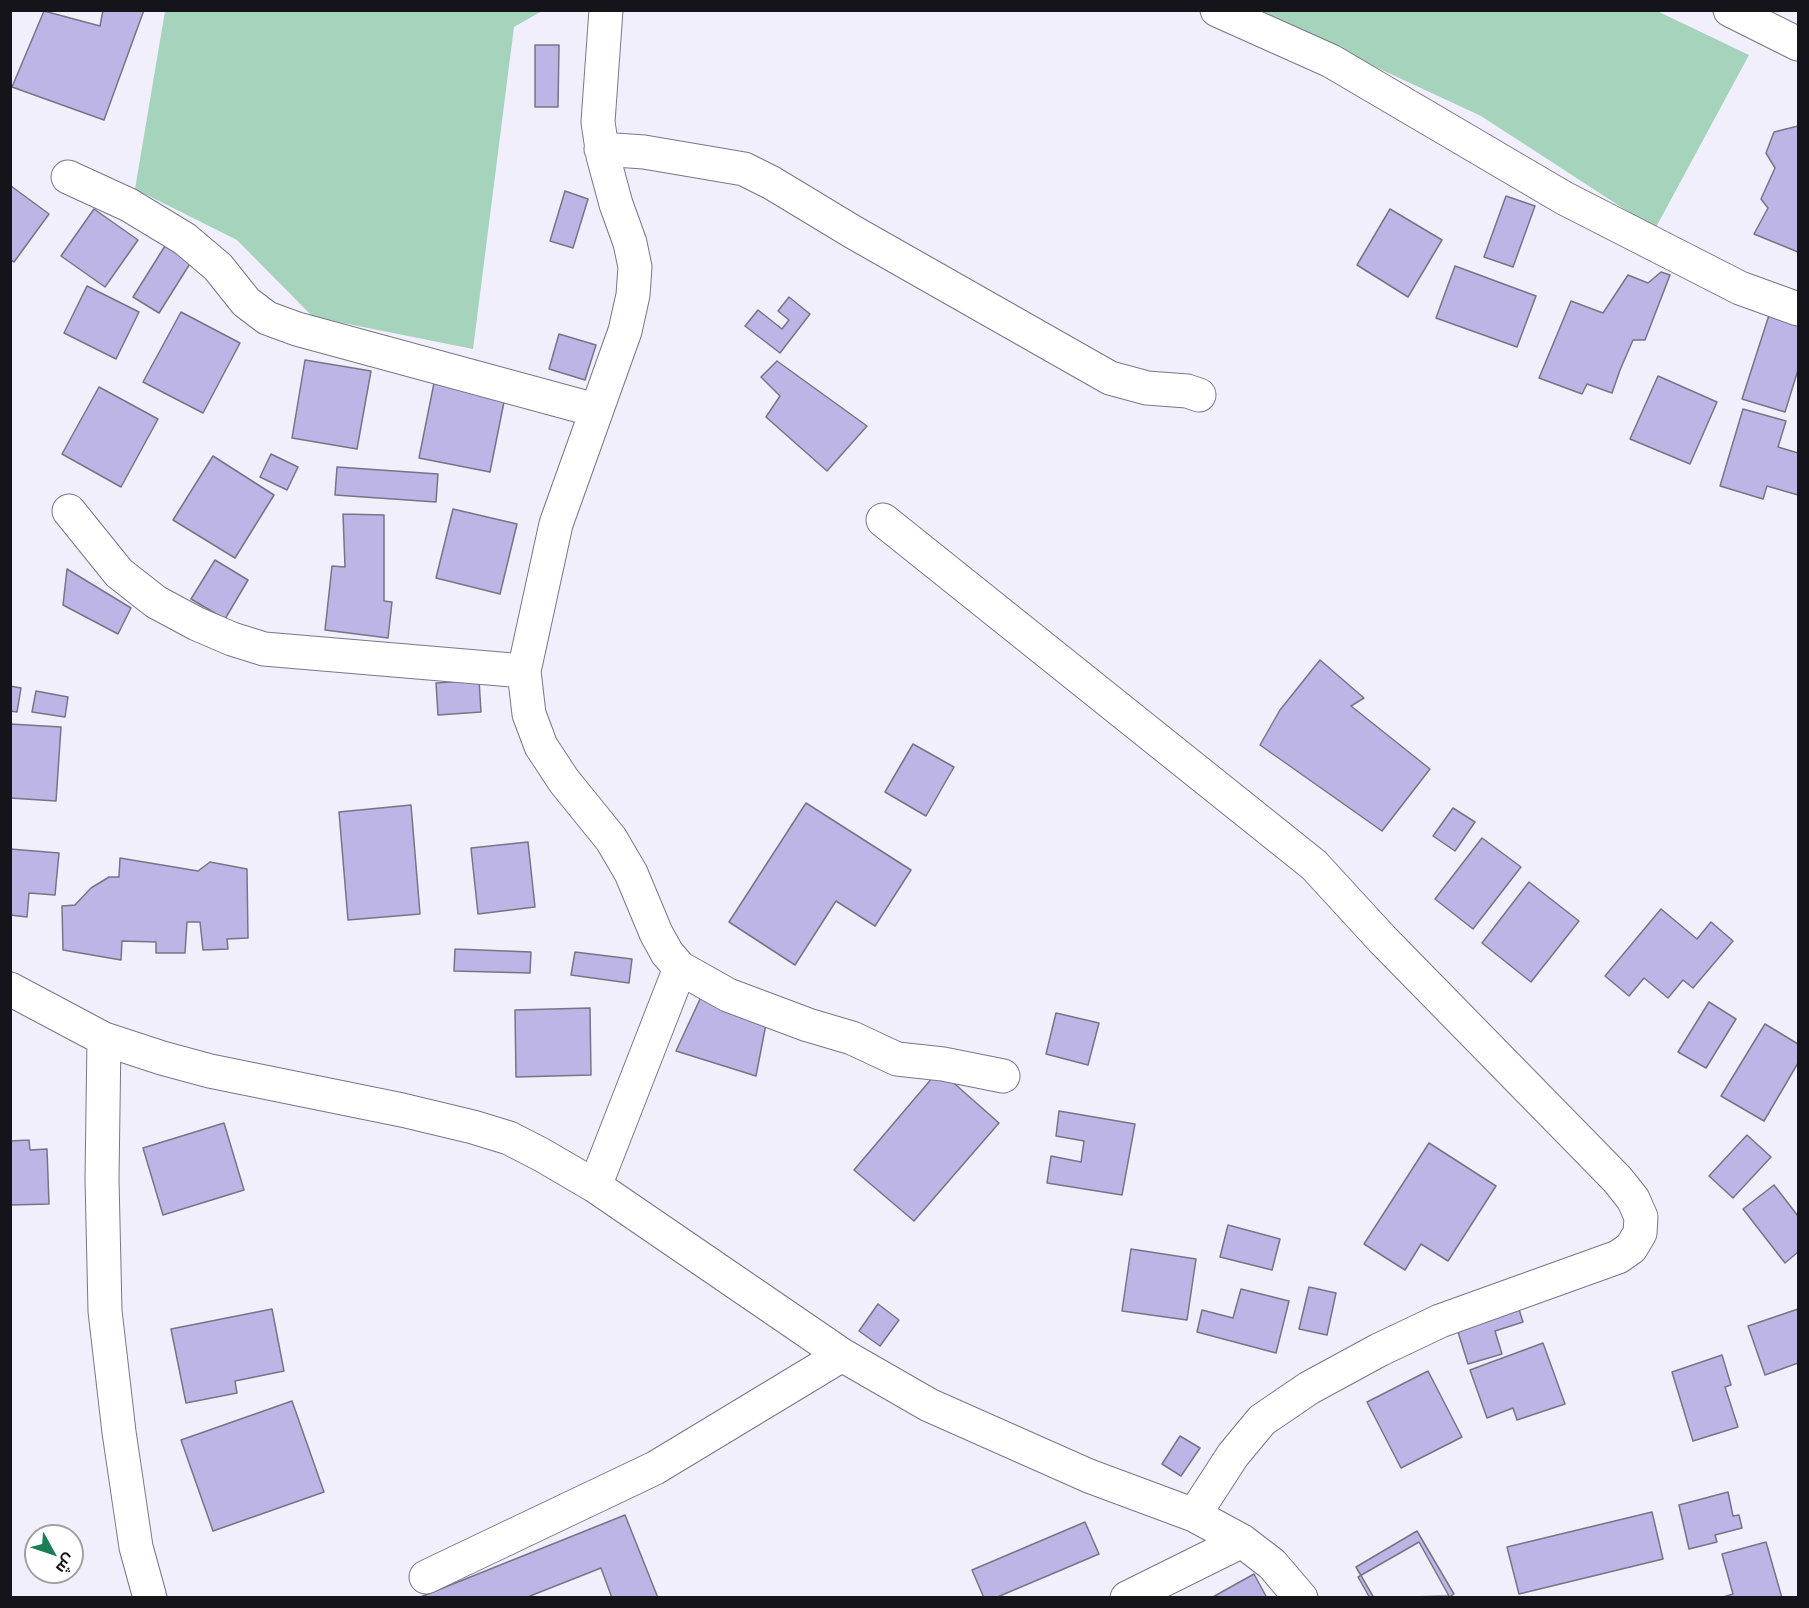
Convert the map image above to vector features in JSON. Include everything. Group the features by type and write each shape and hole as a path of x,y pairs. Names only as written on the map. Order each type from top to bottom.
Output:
{"street":[{"path":"606,10 598,122 616,204 630,243 635,267 633,295 625,331 556,524 524,671 529,714 541,746 564,781 611,839 631,873 661,943 680,968 728,995 808,1025 852,1038 897,1059 942,1064 1003,1076"},
{"path":"1217,10 1331,61 1595,214 1740,288 1798,309"},
{"path":"1730,10 1798,44"},
{"path":"602,148 644,152 744,169 1110,378 1147,388 1199,395"},
{"path":"68,177 129,205 185,240 218,267 246,302 267,318 297,329 596,410"},
{"path":"69,511 119,573 156,602 197,624 232,639 264,649 524,671"},
{"path":"883,520 1314,865 1382,939 1617,1179 1633,1198 1641,1217 1640,1233 1631,1248 1618,1257 1440,1321 1378,1350 1309,1388 1262,1420 1233,1455 1194,1515"},
{"path":"595,1186 680,968"},
{"path":"10,989 104,1038 162,1058 210,1071 473,1127 509,1138 595,1186 842,1355 929,1405 1089,1476 1194,1515 1242,1541 1272,1564 1301,1598"},
{"path":"104,1038 102,1179 105,1311 119,1432 136,1547 150,1598"},
{"path":"426,1577 655,1468 842,1355"},
{"path":"1127,1598 1242,1541"}],"green space":[{"path":"165,11 542,11 514,27 473,349 313,317 237,240 135,189"},
{"path":"1255,11 1657,11 1749,55 1655,229 1481,116"}],"building":[{"path":"103,10 144,10 104,120 12,87 44,11 100,26"},
{"path":"535,45 559,45 558,107 535,107"},
{"path":"1798,126 1798,252 1754,234 1768,208 1761,199 1775,168 1766,153 1774,132"},
{"path":"11,186 49,214 14,262 10,259"},
{"path":"565,191 588,199 573,248 550,241"},
{"path":"1506,196 1535,206 1513,267 1484,257"},
{"path":"94,209 138,240 105,287 61,256"},
{"path":"1390,209 1442,240 1408,297 1357,265"},
{"path":"165,246 191,262 159,313 133,297"},
{"path":"1455,266 1536,296 1517,347 1436,318"},
{"path":"1661,272 1670,275 1645,340 1633,340 1612,393 1587,384 1582,394 1539,378 1571,301 1603,313 1628,275 1648,283"},
{"path":"87,286 139,312 116,359 64,333"},
{"path":"789,297 810,314 780,353 745,326 758,310 782,329 789,320 778,311"},
{"path":"181,312 240,343 203,413 143,382"},
{"path":"1770,312 1798,322 1798,370 1785,412 1742,399"},
{"path":"559,334 596,345 585,380 549,369"},
{"path":"305,360 371,371 357,449 292,438"},
{"path":"777,361 867,426 827,471 766,417 780,396 761,377"},
{"path":"1658,376 1717,402 1690,464 1630,439"},
{"path":"434,383 505,397 490,472 419,458"},
{"path":"99,387 158,419 121,487 62,454"},
{"path":"1743,409 1786,421 1778,447 1798,453 1798,495 1767,486 1763,499 1720,486"},
{"path":"271,454 298,467 287,490 260,477"},
{"path":"213,456 274,495 235,558 173,520"},
{"path":"337,467 438,474 436,502 335,495"},
{"path":"453,509 517,524 500,594 436,578"},
{"path":"343,514 384,515 384,601 392,602 388,638 325,630 332,566 345,567"},
{"path":"215,560 248,580 225,619 191,599"},
{"path":"67,569 131,608 118,634 63,605"},
{"path":"1320,660 1364,698 1351,706 1430,769 1382,831 1260,745 1280,710"},
{"path":"479,680 481,712 438,715 436,683"},
{"path":"10,686 21,688 17,712 10,711"},
{"path":"36,691 68,697 65,717 32,712"},
{"path":"10,724 61,727 56,801 10,798"},
{"path":"913,744 954,767 926,816 885,792"},
{"path":"806,803 911,870 875,926 836,901 795,965 729,922"},
{"path":"411,805 420,914 348,920 339,812"},
{"path":"1453,808 1475,822 1455,851 1433,836"},
{"path":"1482,838 1521,867 1473,929 1435,899"},
{"path":"528,842 535,907 478,914 471,848"},
{"path":"10,849 59,853 55,895 29,893 27,917 10,915"},
{"path":"120,858 198,871 210,862 247,869 248,938 227,939 228,949 203,950 200,922 187,922 185,953 156,953 156,942 122,941 121,960 63,950 62,906 75,905 91,888 109,877 119,877"},
{"path":"1529,882 1579,921 1531,982 1482,943"},
{"path":"1661,909 1697,939 1711,922 1733,941 1693,988 1683,980 1668,998 1644,978 1629,996 1605,976"},
{"path":"455,949 531,952 530,973 454,971"},
{"path":"575,952 632,959 629,983 571,975"},
{"path":"701,997 766,1024 756,1076 676,1051"},
{"path":"1709,1002 1736,1019 1706,1068 1678,1052"},
{"path":"590,1008 591,1075 516,1077 515,1010"},
{"path":"1056,1013 1099,1023 1088,1065 1046,1054"},
{"path":"1765,1024 1798,1044 1798,1063 1764,1121 1721,1096"},
{"path":"939,1070 999,1123 914,1221 854,1170"},
{"path":"1059,1111 1135,1124 1122,1195 1047,1183 1051,1156 1081,1162 1084,1141 1056,1136"},
{"path":"224,1123 244,1190 163,1215 143,1148"},
{"path":"1747,1135 1771,1157 1733,1198 1709,1176"},
{"path":"29,1140 30,1150 47,1149 49,1204 10,1205 10,1141"},
{"path":"1429,1143 1496,1186 1448,1261 1421,1244 1405,1270 1364,1244"},
{"path":"1774,1185 1798,1216 1798,1252 1785,1263 1743,1209"},
{"path":"1228,1225 1280,1239 1272,1270 1220,1257"},
{"path":"1131,1249 1196,1259 1187,1320 1122,1311"},
{"path":"1309,1287 1336,1293 1327,1335 1299,1329"},
{"path":"1241,1289 1289,1301 1276,1353 1197,1332 1202,1310 1233,1318"},
{"path":"1516,1300 1523,1322 1495,1331 1502,1354 1468,1364 1454,1319"},
{"path":"878,1304 899,1320 880,1346 859,1331"},
{"path":"272,1309 284,1371 235,1381 237,1393 186,1403 171,1329"},
{"path":"1798,1309 1798,1363 1765,1375 1748,1326"},
{"path":"1543,1343 1565,1404 1517,1420 1513,1408 1487,1418 1470,1370"},
{"path":"1722,1355 1731,1385 1725,1387 1738,1427 1693,1441 1672,1372"},
{"path":"1428,1371 1462,1437 1401,1468 1367,1402"},
{"path":"292,1401 324,1492 213,1531 181,1440"},
{"path":"1180,1436 1200,1448 1181,1476 1162,1464"},
{"path":"1728,1492 1733,1516 1739,1515 1742,1528 1715,1535 1717,1542 1689,1549 1679,1505"},
{"path":"1652,1512 1663,1559 1519,1594 1507,1547"},
{"path":"625,1515 658,1598 418,1598"},
{"path":"1085,1522 1099,1554 995,1598 984,1598 972,1570"},
{"path":"1417,1531 1454,1594 1448,1598 1374,1598 1356,1567"},
{"path":"1419,1542 1449,1596 1370,1598 1358,1577"},
{"path":"1766,1542 1782,1598 1720,1598 1733,1594 1722,1554"},
{"path":"601,1568 612,1598 530,1598 530,1596"},
{"path":"1254,1574 1267,1598 1211,1598"}]}
